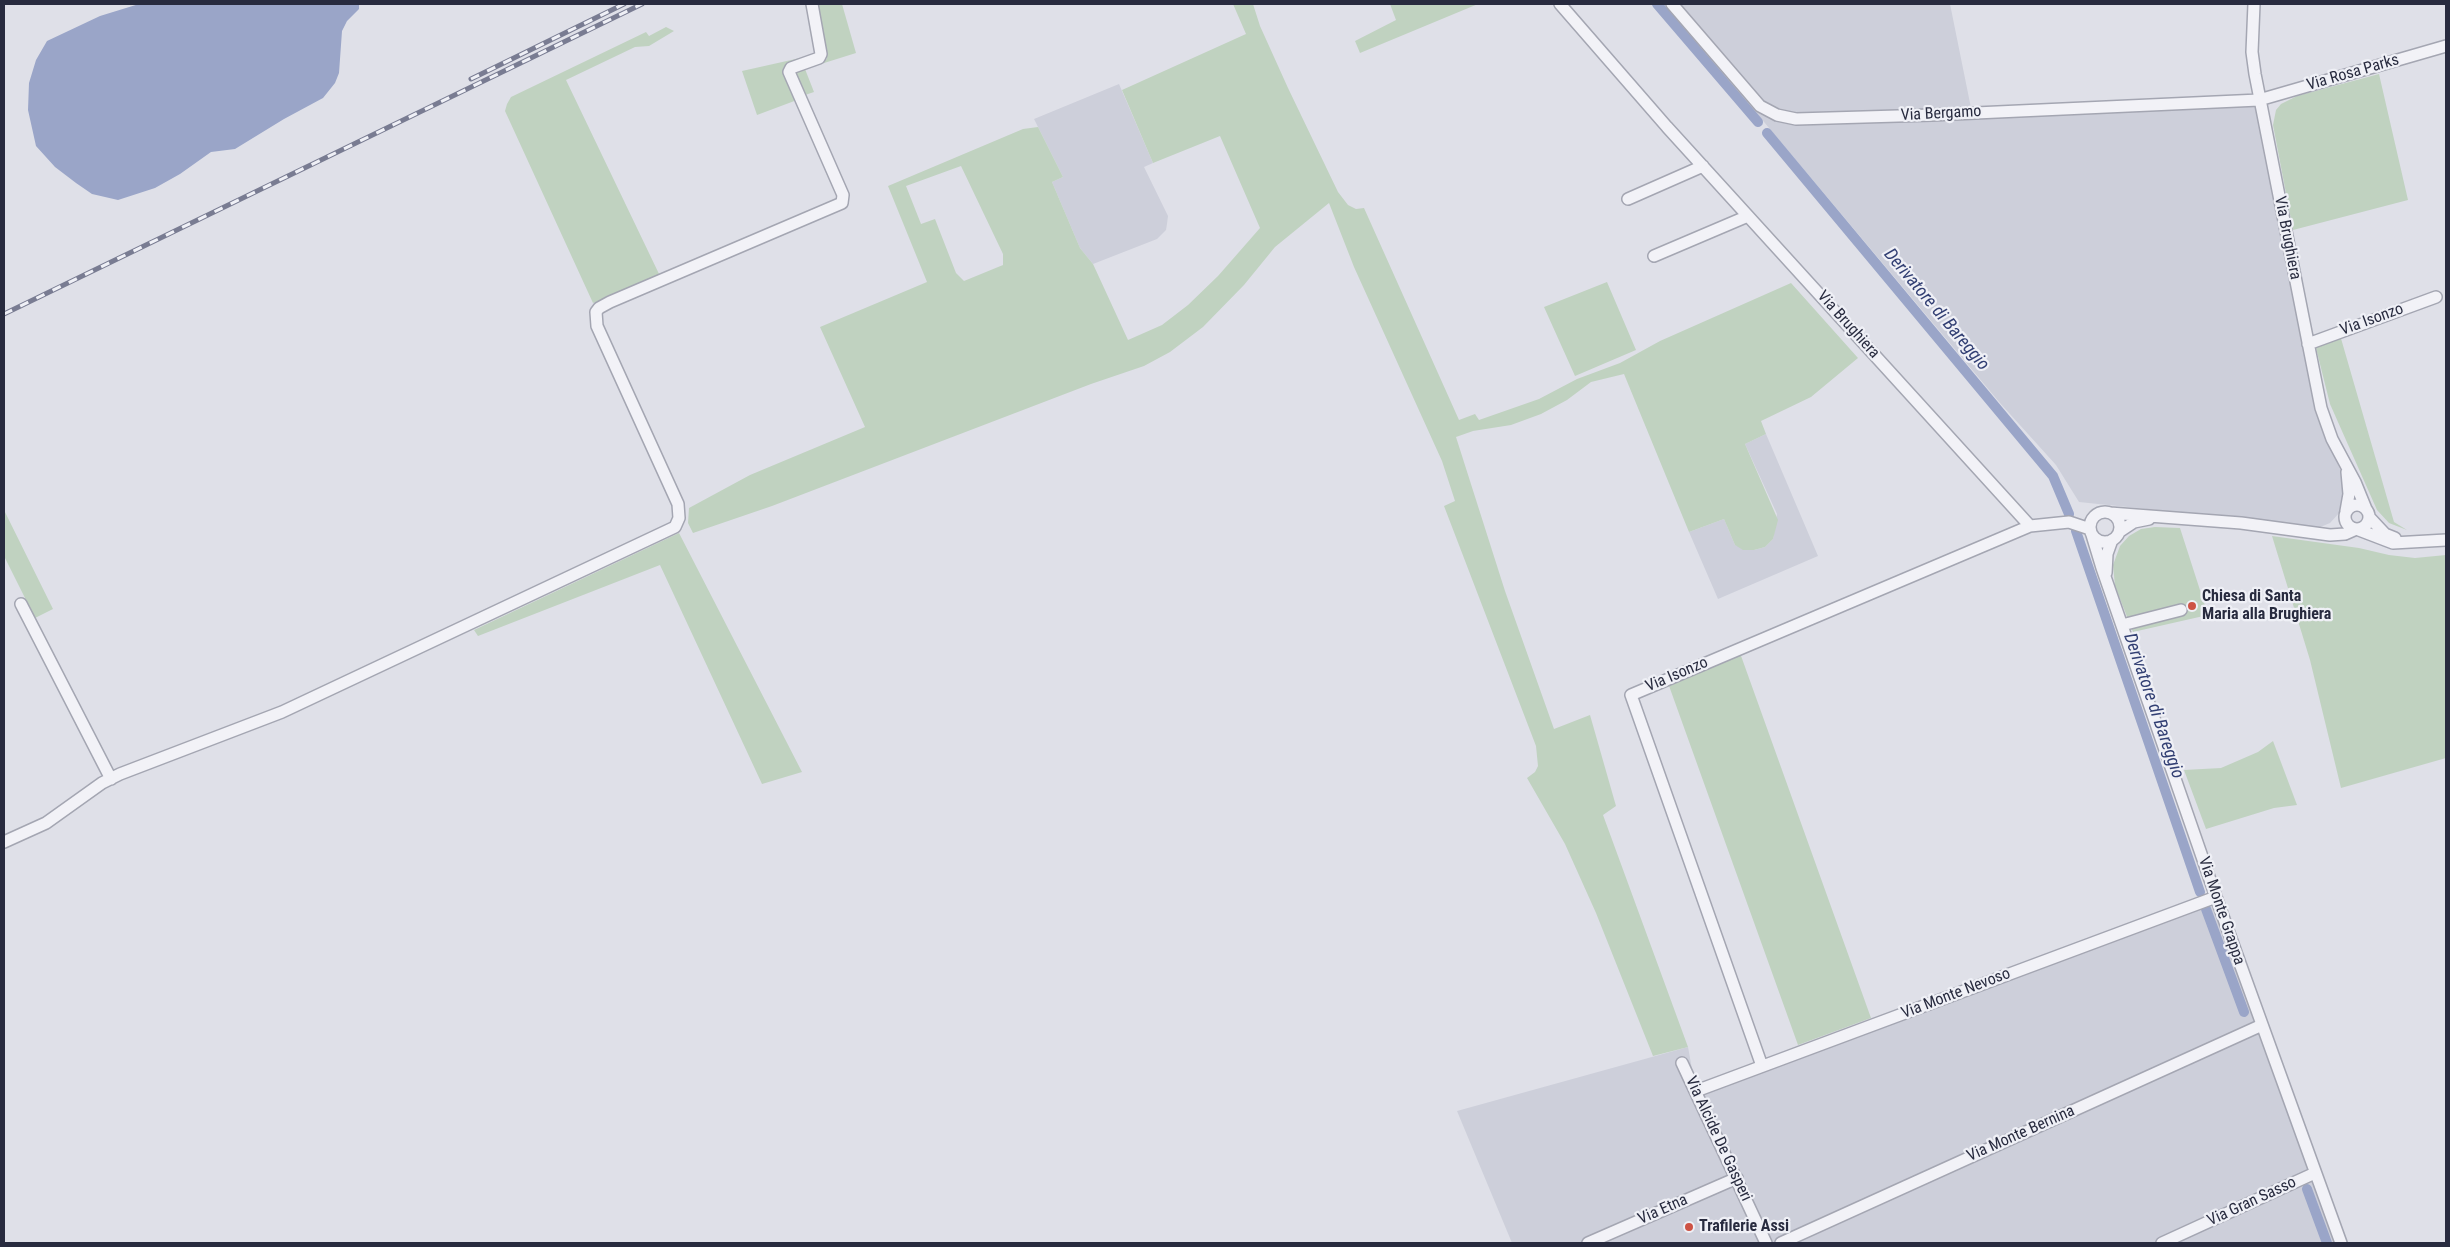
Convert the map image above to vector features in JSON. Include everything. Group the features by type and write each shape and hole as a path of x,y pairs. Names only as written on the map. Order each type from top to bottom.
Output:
{"street":[{"path":"4,842 46,823 111,779 282,712 675,527 679,518 678,504 597,326 596,312 599,308 610,302 842,203 843,195 789,72 791,68 819,58 822,54 812,4"},
{"name":"Via Brughiera","path":"1560,4 1664,124 2030,526"},
{"name":"Via Bergamo","path":"1672,4 1760,106 1768,112 1786,118 1932,115 2259,100"},
{"name":"Via Brughiera","path":"2254,4 2252,52 2259,100 2325,421 2346,468"},
{"name":"Via Rosa Parks","path":"2259,100 2446,46"},
{"path":"1628,199 1703,166"},
{"path":"1654,256 1748,216"},
{"name":"Via Isonzo","path":"2308,344 2436,297"},
{"path":"2346,468 2349,494 2345,513 2347,525 2393,543 2446,540"},
{"path":"2346,468 2355,482 2368,513 2385,534 2414,543"},
{"path":"2318,533 2336,525 2345,513 2356,505 2368,513"},
{"path":"2030,526 2069,522 2110,513 2241,523 2318,533 2345,534 2367,525 2368,513"},
{"path":"2110,513 2117,519 2115,536"},
{"path":"2091,532 2091,520 2096,515"},
{"path":"2069,522 2091,532 2100,541 2115,536 2134,522 2158,517"},
{"name":"Via Isonzo","path":"1762,1066 1631,695 2030,526"},
{"name":"Via Monte Grappa","path":"2091,532 2216,897 2340,1243"},
{"name":"Via Monte Grappa","path":"2106,577 2107,554 2115,536"},
{"path":"21,604 111,779"},
{"path":"2122,625 2181,610"},
{"name":"Via Monte Nevoso","path":"1696,1091 2216,897"},
{"name":"Via Monte Bernina","path":"1781,1243 2262,1025"},
{"name":"Via Alcide De Gasperi","path":"1682,1063 1766,1243"},
{"name":"Via Gran Sasso","path":"2162,1243 2315,1173"},
{"name":"Via Etna","path":"1588,1243 1737,1178"}],"shaded area":[{"path":"1665,4 1950,4 1971,108 2254,95 2315,407 2322,430 2340,469 2343,492 2340,512 2330,523 2318,528 2079,502 2056,465 2000,403"},
{"path":"1119,84 1153,163 1144,167 1168,216 1167,224 1166,230 1157,239 1093,264 1080,248 1052,182 1063,177 1034,119"},
{"path":"1766,434 1818,556 1718,599 1689,532 1724,519 1735,545 1754,550 1765,547 1773,539 1777,514 1745,444"},
{"path":"2214,901 2337,1243 1512,1243 1457,1111 1688,1047 1696,1091"}],"green space":[{"path":"815,4 842,4 856,53 805,69 814,92 802,96 794,70 827,59"},
{"path":"1233,4 1253,4 1260,26 1288,88 1338,192 1348,205 1356,209 1364,208 1459,420 1475,414 1479,420 1539,399 1577,379 1620,363 1660,341 1791,283 1858,358 1811,397 1761,421 1766,434 1745,444 1778,520 1773,539 1765,547 1754,550 1743,550 1735,545 1724,519 1689,532 1624,374 1591,382 1567,400 1541,414 1511,425 1473,431 1456,437 1505,591 1554,729 1590,715 1616,806 1603,815 1688,1047 1653,1056 1596,913 1565,844 1527,778 1535,772 1538,766 1536,746 1444,506 1455,501 1442,461 1354,267 1329,203 1275,247 1244,285 1203,327 1170,352 1144,366 1091,384 772,506 693,533 688,523 689,508 750,475 865,427 820,327 927,282 888,186 1023,129 1038,127 1063,177 1052,182 1080,248 1093,264 1128,340 1162,325 1188,305 1218,276 1260,228 1220,136 1153,163 1122,90 1246,34","holes":["961,166 1003,254 1003,265 964,281 956,273 935,219 921,224 906,186"]},
{"path":"1390,4 1478,4 1360,53 1355,41 1396,20"},
{"path":"666,27 674,31 649,46 635,47 566,80 660,276 593,303 505,111 511,97 646,32 649,36"},
{"path":"818,54 817,57 783,68 797,100 757,115 742,71"},
{"path":"2379,74 2408,200 2293,230 2273,125 2276,110 2281,104 2297,96"},
{"path":"1607,282 1636,350 1575,376 1544,307"},
{"path":"2340,335 2394,522 2407,530 2389,523 2377,510 2330,404 2315,344"},
{"path":"4,510 53,609 35,618 4,556"},
{"path":"2155,527 2180,528 2208,615 2133,632 2115,586 2113,565 2120,546 2129,536 2141,529"},
{"path":"679,533 802,772 762,784 660,565 478,636 474,630"},
{"path":"2272,536 2415,558 2446,555 2446,758 2341,788 2310,660"},
{"path":"1740,653 1871,1018 1798,1045 1668,683"},
{"path":"2273,741 2297,805 2274,808 2206,829 2184,770 2221,768 2258,752"}],"water":[{"path":"139,4 359,4 359,9 347,21 342,31 339,73 335,83 323,98 235,149 211,152 180,174 155,188 118,200 92,194 55,167 36,146 28,110 29,83 36,60 47,41 100,16"}],"waterway":[{"name":"Derivatore di Bareggio","path":"1657,4 1758,122"},
{"name":"Derivatore di Bareggio","path":"1767,133 2053,476 2069,514"},
{"name":"Derivatore di Bareggio","path":"2076,531 2200,892"},
{"name":"Derivatore di Bareggio","path":"2206,909 2244,1012"},
{"name":"Derivatore di Bareggio","path":"2307,1189 2327,1243"}],"railway":[{"path":"471,79 624,4"},
{"path":"4,314 642,4"}],"place":[{"name":"Chiesa di Santa Maria alla Brughiera","path":"2192,606"},
{"name":"Trafilerie Assi","path":"1689,1227"}]}
